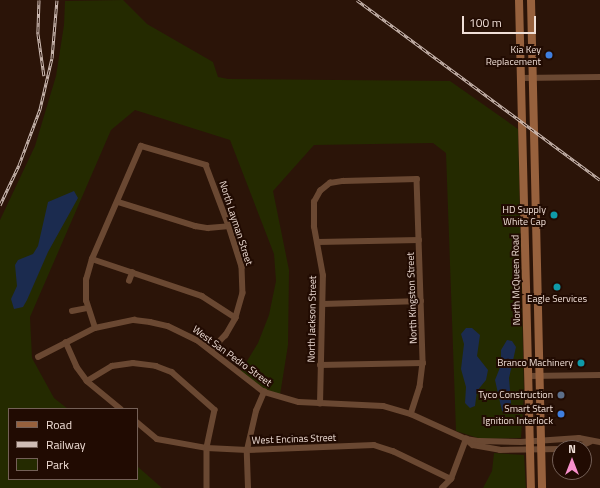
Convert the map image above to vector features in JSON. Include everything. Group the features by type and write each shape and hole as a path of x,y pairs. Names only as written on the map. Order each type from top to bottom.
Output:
{"main road":[{"name":"North McQueen Road","path":"519,0 531,488"},
{"path":"531,0 542,488"},
{"path":"525,236 536,235"}],"street":[{"path":"521,78 600,77"},
{"name":"North Layman Street","path":"118,202 140,146 206,165 229,226 242,267 243,293 236,318 226,336 212,350"},
{"name":"North Jackson Street","path":"320,404 323,304 318,242 313,215 314,202 320,191 330,183 344,180 417,179"},
{"name":"North Kingston Street","path":"411,414 420,387 423,363 417,179"},
{"path":"95,328 88,308 86,280 92,259 118,202 195,226 208,228 229,226"},
{"path":"318,242 419,240"},
{"path":"92,259 202,296 236,318"},
{"path":"129,281 132,273"},
{"path":"323,304 421,301"},
{"path":"72,311 88,308"},
{"name":"West San Pedro Street","path":"38,357 95,328 134,320 150,322 184,333 212,350 264,392 299,402 320,404 366,404 411,414 466,439 530,445 552,443"},
{"path":"66,342 77,367 87,381 120,408"},
{"path":"87,381 112,366 133,363 156,366 172,372 215,410 207,448 207,488"},
{"path":"320,365 423,363"},
{"path":"529,376 600,375"},
{"path":"248,488 247,450 256,411 264,392"},
{"name":"West Encinas Street","path":"138,423 158,439 207,448 247,450 374,446 393,451 451,479"},
{"name":"West San Pedro Street","path":"568,440 579,438 584,440"},
{"path":"442,488 451,479 466,439"},
{"name":"West San Pedro Street","path":"542,445 552,447"}],"green space":[{"path":"123,0 147,24 213,62 218,77 228,79 450,81 518,129 524,393 521,438 481,439 456,431 446,153 433,143 314,145 273,191 289,270 288,345 280,395 258,386 241,371 258,343 269,315 276,281 274,254 230,140 135,110 111,130 30,317 32,358 54,398 67,408 8,408 8,480 138,480 138,467 162,488 0,488 0,220 35,146 56,76 64,25 65,1"},
{"path":"494,453 524,455 526,488 483,488 492,471"}],"water":[{"path":"74,191 78,198 48,252 27,300 23,307 14,309 11,299 17,286 15,265 18,260 33,254 38,246 48,202"},
{"path":"466,328 472,328 480,335 477,356 488,370 486,380 477,391 475,406 470,408 465,403 466,387 461,369 464,344 461,334"},
{"path":"507,340 512,341 516,347 509,378 511,403 507,414 502,411 495,380 501,365 501,350"}],"railway":[{"path":"39,0 38,34 44,76"},
{"path":"0,205 19,165 40,109 52,58 57,0"},
{"path":"357,0 600,180"}],"place":[{"name":"Kia Key Replacement","path":"549,55"},
{"name":"HD Supply White Cap","path":"554,215"},
{"name":"Eagle Services","path":"557,287"},
{"name":"Branco Machinery","path":"581,363"},
{"name":"Tyco Construction","path":"561,395"},
{"name":"Smart Start Ignition Interlock","path":"561,414"}]}
